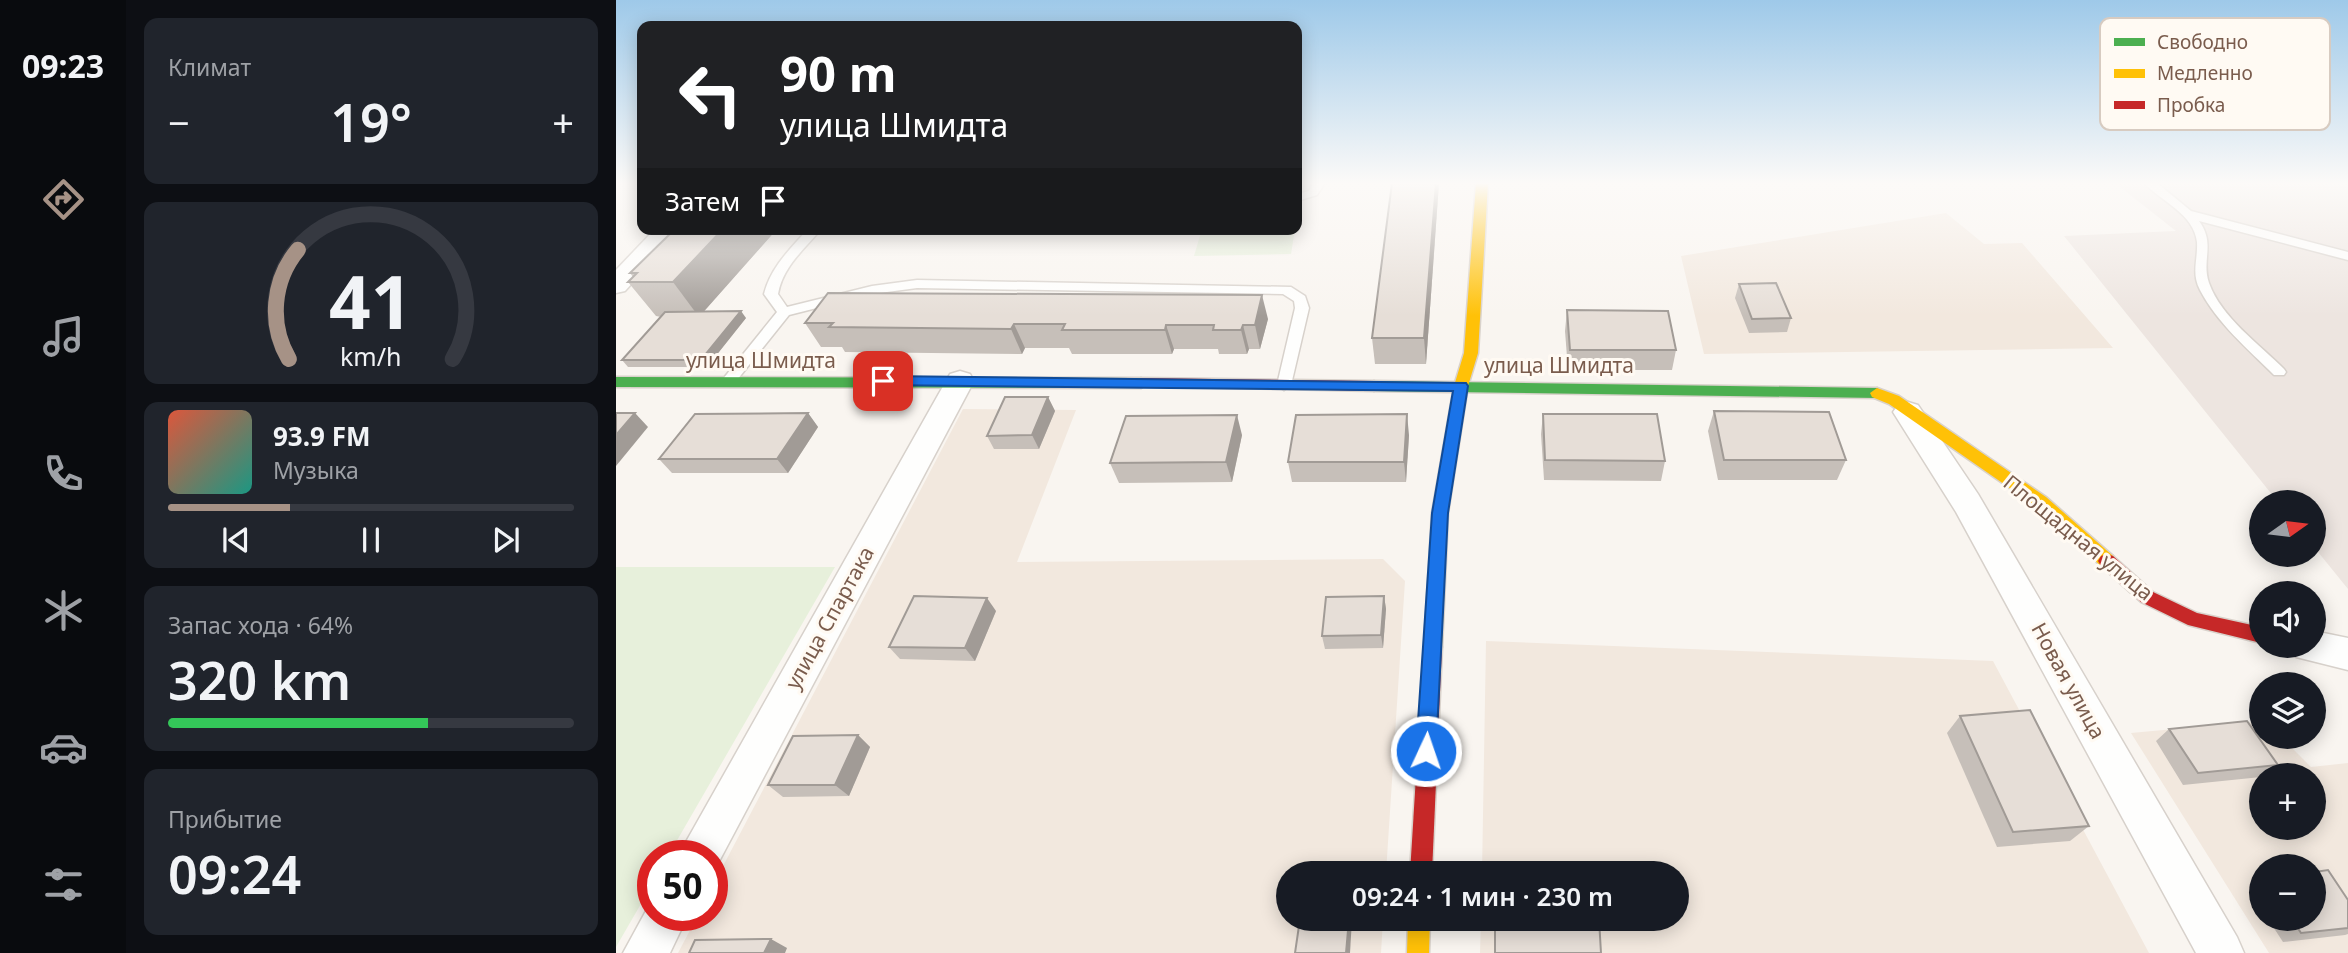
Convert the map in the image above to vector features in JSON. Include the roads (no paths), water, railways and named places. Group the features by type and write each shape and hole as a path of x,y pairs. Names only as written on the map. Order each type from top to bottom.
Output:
{"street":[{"path":"1422,861 1440,513 1461,386 1471,353 1479,227"},
{"path":"616,285 663,235"},
{"name":"улица Шмидта","path":"616,382 960,381 1871,391 1895,400 1908,412"},
{"name":"улица Спартака","path":"708,840 960,381"},
{"name":"Площадная улица","path":"1908,412 2040,501 2147,597 2194,620 2249,632"},
{"name":"Новая улица","path":"1908,412 1967,503 2221,953"},
{"path":"2326,649 2348,654"},
{"path":"646,953 658,931"},
{"path":"1418,953 1419,931"}],"lane":[{"path":"2195,227 2203,241 2199,267 2204,287 2228,318 2279,372"},
{"path":"2239,227 2348,256"},
{"path":"784,312 771,294 772,284 779,271 810,235"},
{"path":"728,382 784,312 872,290 916,284 1286,290 1300,299 1302,308 1284,385"}]}
